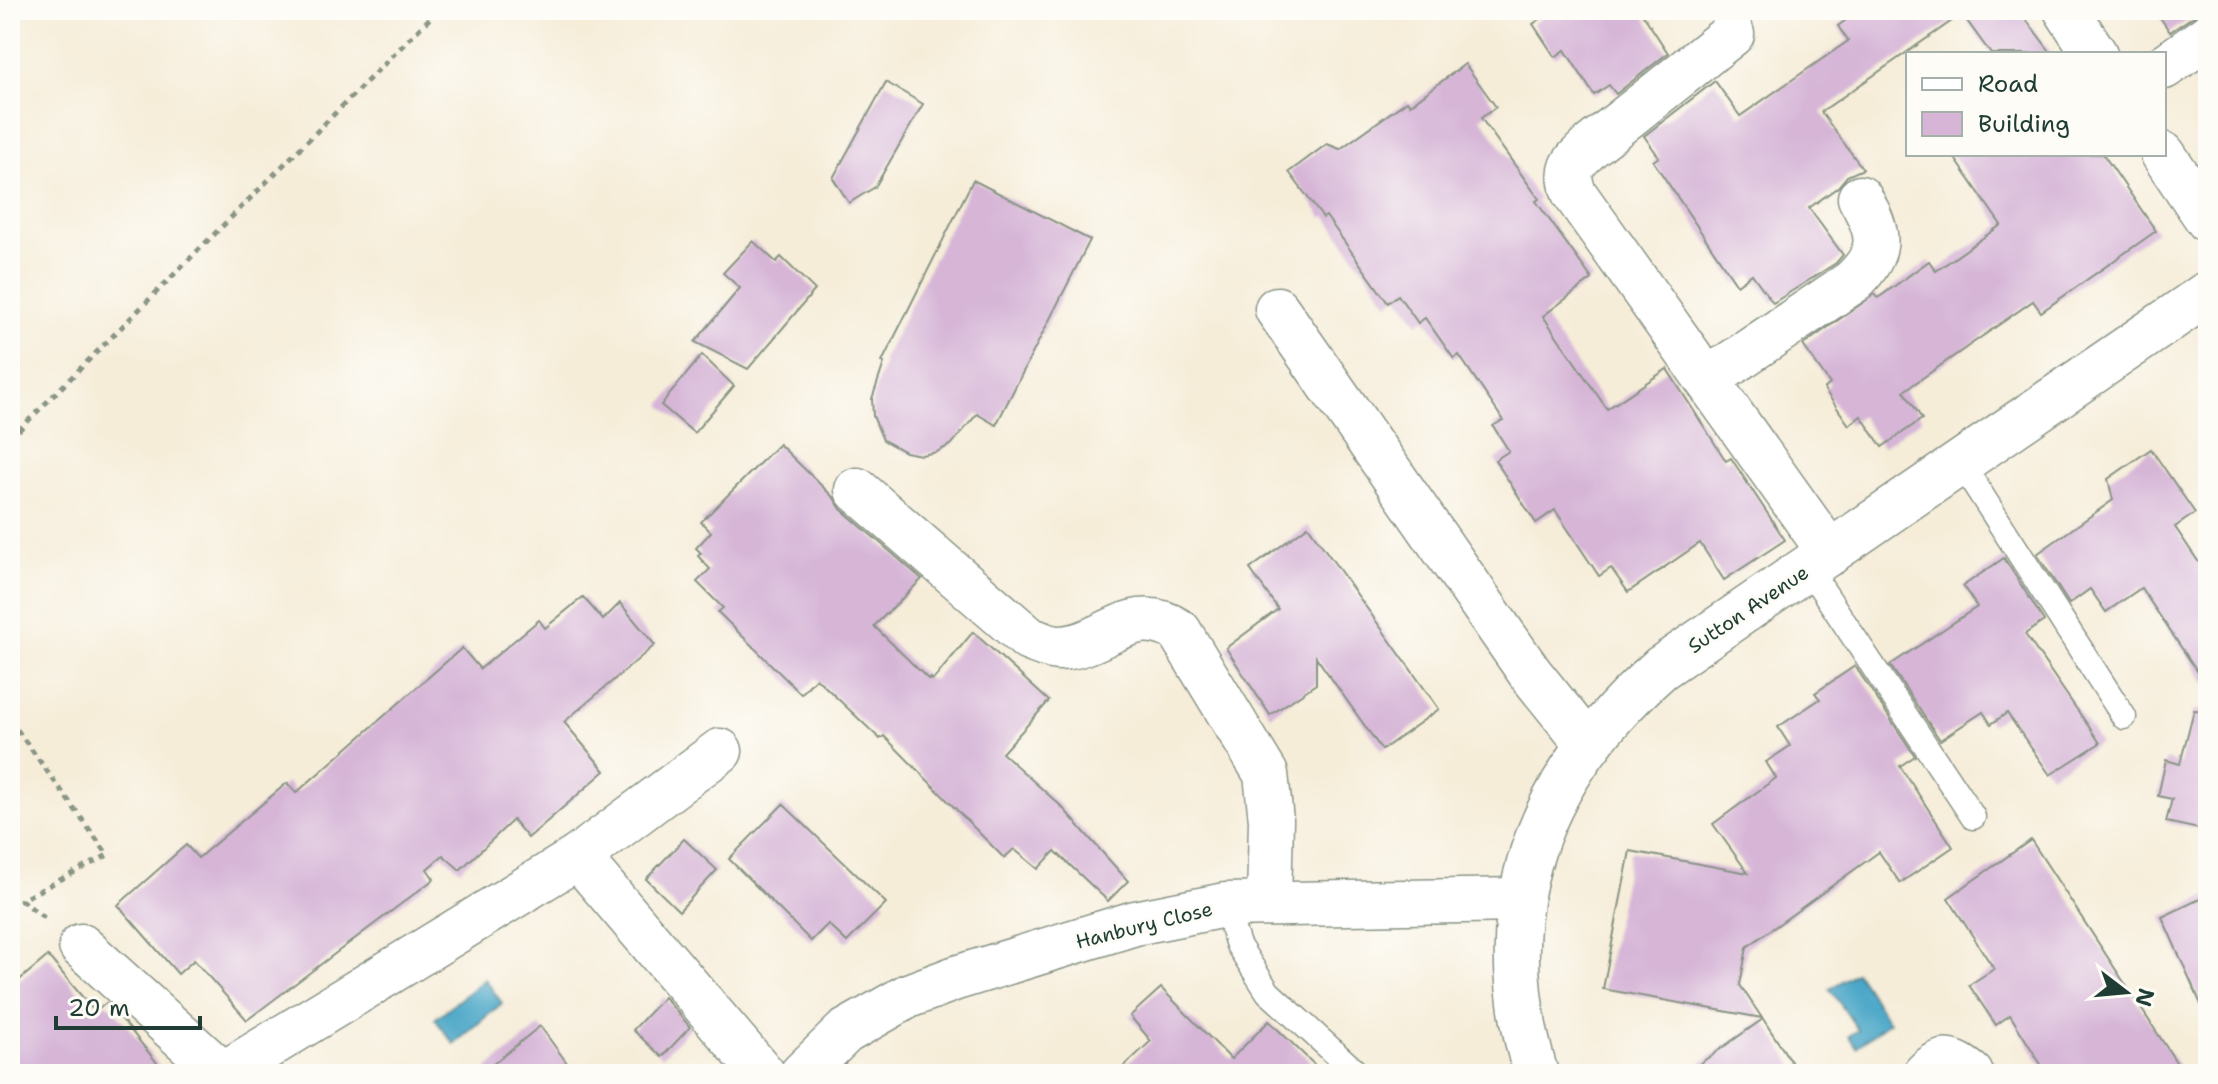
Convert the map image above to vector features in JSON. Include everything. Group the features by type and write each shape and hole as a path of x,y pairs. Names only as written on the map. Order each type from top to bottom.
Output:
{"street":[{"path":"2066,10 2094,52"},
{"path":"1732,34 1591,146 1569,172 1574,193 1708,379 1819,560"},
{"path":"2166,66 2208,36"},
{"path":"2164,156 2208,220"},
{"path":"1708,379 1852,282 1867,268 1874,257 1875,224 1860,198"},
{"name":"Sutton Avenue","path":"1536,1074 1520,1010 1516,954 1520,900 1544,817 1561,784 1588,745 1632,694 1661,668 2208,293"},
{"path":"1277,309 1530,673 1588,745"},
{"path":"857,490 1029,639 1056,648 1077,646 1133,621 1147,620 1160,620 1179,631 1266,774 1271,820 1269,903"},
{"path":"81,946 223,1074 578,857 720,751"},
{"path":"578,857 763,1074"},
{"name":"Hanbury Close","path":"802,1074 845,1032 908,996 956,978 1135,923 1225,905 1520,900"},
{"path":"1925,1074 1935,1064 1946,1060 1971,1074"}],"lane":[{"path":"1961,463 2124,717"},
{"path":"1819,560 1973,817"},
{"path":"1225,905 1238,945 1268,992 1358,1074"}],"path":[{"path":"10,439 438,10"},
{"path":"10,720 108,855 21,900"}],"water":[{"path":"1856,972 1889,1022 1856,1047 1849,1036 1858,1030 1830,989"},
{"path":"485,979 502,1003 454,1044 435,1019"}],"building":[{"path":"1538,10 1640,10 1668,53 1616,94 1609,85 1594,95 1565,50 1555,57 1533,24 1543,17"},
{"path":"1859,10 2019,10 2050,52 1990,52 1962,14 1821,112 1863,169 1847,176 1838,187 1809,208 1843,255 1836,263 1773,303 1752,274 1737,285 1653,161 1659,157 1644,136 1715,81 1740,116 1848,41 1838,26"},
{"path":"2155,10 2208,10 2208,11 2170,32"},
{"path":"1465,64 1496,107 1481,118 1592,279 1543,316 1607,409 1667,369 1726,461 1731,458 1785,540 1724,580 1700,543 1628,592 1611,568 1599,576 1555,510 1536,523 1495,460 1509,451 1493,426 1503,420 1459,355 1454,359 1425,318 1418,323 1398,295 1388,303 1326,216 1323,218 1289,172 1327,144 1340,149 1407,101 1410,105"},
{"path":"886,82 923,104 875,187 849,203 833,178"},
{"path":"1953,156 2104,156 2156,231 2041,312 2033,301 1904,391 1922,419 1882,447 1861,416 1849,425 1824,389 1830,384 1803,345 1875,294 1878,298 1929,261 1936,271 2001,225"},
{"path":"973,180 1090,240 996,425 977,414 952,444 937,452 921,455 905,452 883,440 873,416 872,399 882,362"},
{"path":"753,241 776,262 781,257 815,290 748,369 695,342 740,288 723,273"},
{"path":"702,355 734,386 694,433 661,405"},
{"path":"779,444 834,498 841,509 922,579 874,626 929,680 933,680 973,632 1049,701 1002,753 1061,806 1128,881 1108,901 1055,851 1038,869 1014,849 1004,858 884,736 880,739 816,678 801,694 718,612 723,608 697,582 710,569 698,556 701,553 696,548 711,532 701,522"},
{"path":"2151,449 2195,513 2175,527 2208,576 2208,687 2141,588 2106,612 2090,589 2069,604 2037,554 2113,500 2108,479"},
{"path":"1308,526 1439,709 1382,750 1316,657 1316,684 1270,715 1226,648 1278,609 1250,569"},
{"path":"2004,558 2044,621 2025,634 2100,743 2050,775 2007,713 1991,724 1983,712 1940,740 1890,665 1977,607 1963,586"},
{"path":"583,597 603,620 620,603 655,645 564,722 605,771 528,838 513,820 460,870 443,855 427,869 434,879 247,1020 194,960 178,974 118,905 186,845 198,858 287,783 296,793 462,648 480,669 539,620 545,628"},
{"path":"1855,666 1915,756 1900,766 1953,847 1900,883 1879,852 1747,947 1740,985 1762,1018 1603,989 1630,851 1748,873 1713,824 1776,778 1766,762 1790,746 1778,727 1820,699 1815,693"},
{"path":"2194,710 2208,711 2208,831 2166,822 2172,799 2158,796 2166,760 2180,764"},
{"path":"783,804 886,903 847,942 828,924 811,941 729,859"},
{"path":"684,839 717,870 679,911 646,879"},
{"path":"2031,840 2184,1074 2047,1074 2010,1015 1996,1025 1969,985 1994,969 1948,898"},
{"path":"2208,895 2208,1020 2162,917"},
{"path":"48,956 95,1012 106,1003 112,1007 166,1074 10,1074 10,988"},
{"path":"1161,988 1231,1059 1269,1021 1324,1074 1116,1074 1151,1041 1130,1016"},
{"path":"664,997 690,1027 662,1057 633,1030"},
{"path":"1763,1019 1799,1074 1685,1074"},
{"path":"540,1026 575,1074 481,1074"}]}
